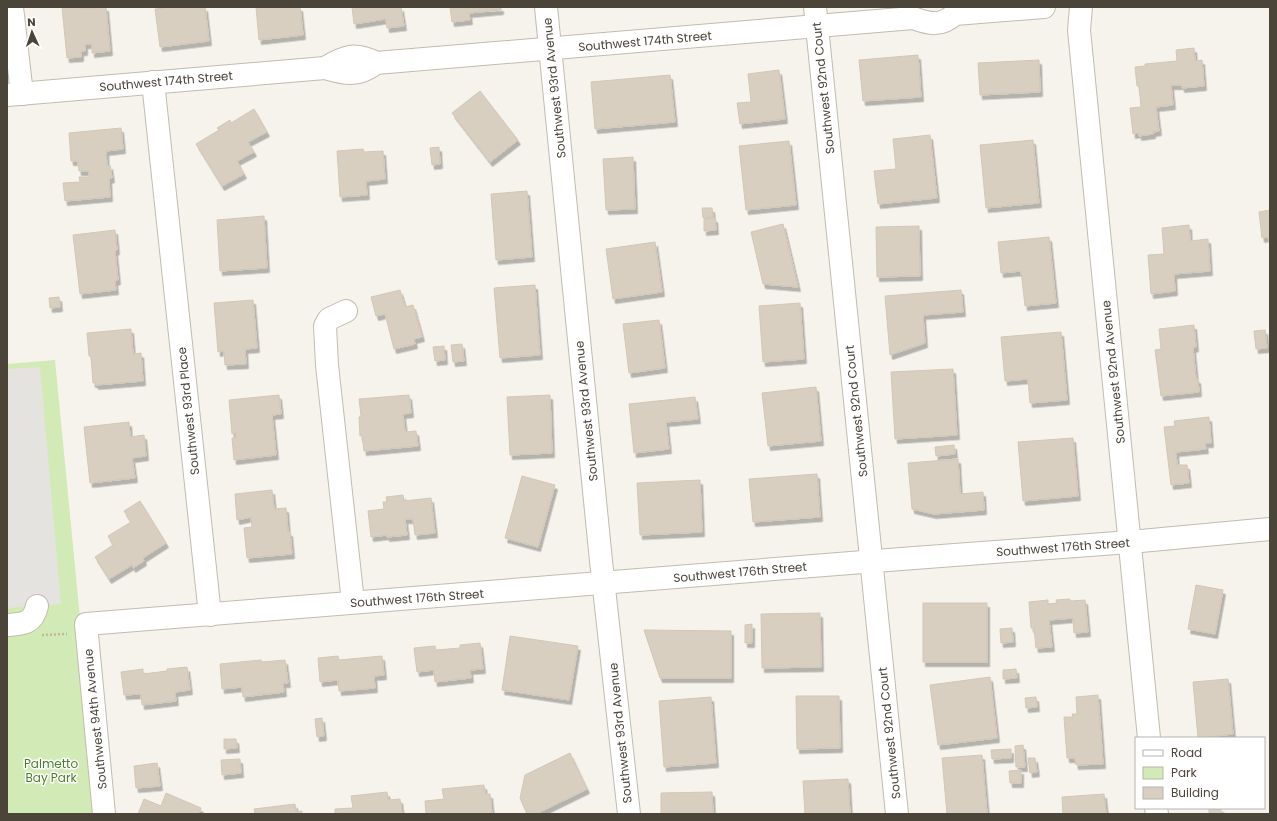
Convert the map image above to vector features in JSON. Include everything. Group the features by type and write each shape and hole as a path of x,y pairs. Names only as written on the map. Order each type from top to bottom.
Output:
{"street":[{"path":"12,7 15,95"},
{"name":"Southwest 93rd Avenue","path":"546,7 604,583 629,814"},
{"name":"Southwest 174th Street","path":"15,95 325,68 343,73 353,73 364,71 376,63 550,49 816,16 913,18 935,23 943,22 955,14 1044,7"},
{"name":"Southwest 92nd Avenue","path":"1081,7 1079,30 1149,737"},
{"name":"Southwest 92nd Court","path":"816,16 897,814"},
{"name":"Southwest 93rd Place","path":"153,82 210,615"},
{"path":"346,311 329,319 326,326 327,366 354,602"},
{"name":"Southwest 176th Street","path":"210,615 354,602 1130,542 1270,529"},
{"path":"7,625 22,624 29,621 37,606"},
{"path":"79,629 210,615"},
{"name":"Southwest 94th Avenue","path":"79,629 104,814"}],"path":[{"path":"35,635 79,629"}],"green space":[{"name":"Palmetto Bay Park","path":"55,360 99,814 7,814 7,364"}],"shaded area":[{"path":"40,367 61,604 7,608 7,369"}],"building":[{"path":"62,7 77,7 77,9 106,7 110,51 92,53 92,44 85,44 85,51 81,51 81,57 67,58"},
{"path":"165,7 205,7 209,41 160,47 155,9"},
{"path":"256,7 300,7 303,35 259,40"},
{"path":"352,7 401,7 404,26 387,28 386,19 354,24"},
{"path":"450,7 501,7 501,10 469,13 470,20 452,22"},
{"path":"1194,48 1195,61 1202,60 1204,86 1182,88 1182,85 1171,85 1173,105 1156,107 1159,131 1153,132 1153,134 1139,136 1139,133 1133,134 1130,108 1141,107 1135,67 1145,66 1145,64 1177,61 1176,50"},
{"path":"918,55 921,97 863,101 859,60"},
{"path":"1039,60 1040,92 980,95 978,63"},
{"path":"779,70 785,119 740,124 737,103 751,102 748,74"},
{"path":"670,75 675,122 595,129 591,82"},
{"path":"480,91 518,140 490,162 452,113"},
{"path":"254,109 267,132 248,142 254,152 237,161 244,174 222,186 196,144 219,130 217,128 230,120 231,123"},
{"path":"121,128 123,149 106,151 107,166 110,165 112,178 109,179 110,197 65,201 63,183 80,182 79,177 89,177 89,171 79,171 78,161 71,161 69,133"},
{"path":"930,135 937,198 878,204 874,171 896,169 893,139"},
{"path":"1033,140 1039,203 986,208 980,145"},
{"path":"789,141 796,205 746,210 739,146"},
{"path":"439,147 440,164 432,165 430,148"},
{"path":"363,149 364,152 383,151 385,179 366,181 367,195 340,197 337,151"},
{"path":"633,157 635,209 606,210 603,159"},
{"path":"527,191 532,257 496,260 491,194"},
{"path":"702,208 712,208 713,217 703,218"},
{"path":"1270,210 1269,242 1268,237 1262,238 1259,212"},
{"path":"264,216 267,268 220,271 217,220"},
{"path":"715,218 716,230 704,231 704,219"},
{"path":"783,224 798,287 763,284 751,232"},
{"path":"1189,225 1190,241 1208,239 1210,271 1174,274 1175,291 1151,294 1148,255 1164,254 1162,228"},
{"path":"919,226 920,276 877,277 876,227"},
{"path":"115,230 117,250 115,251 118,280 115,281 116,290 80,294 73,235"},
{"path":"1049,237 1056,303 1025,306 1021,271 1001,273 998,242"},
{"path":"655,242 662,292 613,299 606,249"},
{"path":"535,285 540,355 500,358 494,288"},
{"path":"400,290 405,307 413,305 422,337 414,339 415,344 394,349 385,314 376,316 371,297"},
{"path":"961,290 963,312 923,315 925,343 890,355 885,296"},
{"path":"59,297 60,307 50,308 49,298"},
{"path":"253,300 257,348 245,349 246,364 225,365 224,351 218,352 214,303"},
{"path":"800,303 804,359 763,362 759,306"},
{"path":"659,320 665,368 629,373 623,324"},
{"path":"1194,325 1196,347 1193,348 1196,379 1198,379 1199,392 1161,396 1155,350 1161,349 1159,329"},
{"path":"131,329 133,354 141,353 143,381 96,385 96,383 93,383 91,356 89,356 87,333"},
{"path":"1265,330 1267,348 1256,349 1254,331"},
{"path":"1061,332 1067,400 1030,403 1028,379 1005,381 1001,337"},
{"path":"462,344 464,361 453,362 451,345"},
{"path":"444,346 445,360 435,361 433,347"},
{"path":"953,369 957,435 895,439 891,372"},
{"path":"816,387 821,441 768,446 762,393"},
{"path":"279,395 281,414 272,415 276,455 234,460 232,438 236,438 236,433 232,434 229,400"},
{"path":"409,395 411,413 403,414 405,432 416,431 418,446 364,451 362,435 360,436 359,417 361,416 359,399"},
{"path":"550,395 552,453 510,455 507,397"},
{"path":"695,397 698,419 666,422 669,449 634,453 629,404"},
{"path":"1209,417 1211,443 1205,443 1206,449 1176,452 1177,465 1187,465 1189,483 1171,485 1164,427 1175,426 1174,421"},
{"path":"129,422 130,437 144,435 146,456 132,458 135,478 90,483 84,427"},
{"path":"1073,438 1078,496 1023,501 1018,442"},
{"path":"954,445 955,454 936,456 935,447"},
{"path":"958,459 960,494 983,492 984,510 934,514 912,509 908,463"},
{"path":"817,474 820,517 753,522 749,479"},
{"path":"522,476 555,485 538,547 505,538"},
{"path":"700,480 702,532 640,535 637,483"},
{"path":"272,490 274,509 286,508 292,554 247,558 244,528 252,527 251,517 237,520 235,494"},
{"path":"403,495 404,501 431,498 435,533 415,535 413,519 405,519 407,535 371,537 368,511 384,509 383,502 387,502 386,497"},
{"path":"140,501 166,543 143,558 144,561 133,568 132,565 109,579 95,557 113,545 108,536 131,522 124,511"},
{"path":"1196,585 1223,590 1215,634 1188,629"},
{"path":"1070,599 1070,601 1085,600 1088,632 1074,633 1073,618 1049,620 1052,647 1036,648 1034,628 1031,628 1029,602 1048,600 1048,604 1057,603 1056,600"},
{"path":"923,603 987,603 987,662 923,662"},
{"path":"820,613 821,667 762,668 761,614"},
{"path":"752,624 752,643 745,643 745,625"},
{"path":"1012,628 1013,642 1001,643 1000,629"},
{"path":"644,630 731,631 731,678 660,678"},
{"path":"510,636 578,646 569,700 502,690"},
{"path":"480,643 483,669 470,670 471,678 435,682 434,670 417,672 414,648 435,646 436,650 460,648 460,645"},
{"path":"338,656 339,660 382,656 384,675 374,676 375,688 339,691 338,680 320,682 318,658"},
{"path":"261,660 262,662 285,660 288,683 283,683 284,692 243,697 242,687 222,689 220,664"},
{"path":"187,667 190,690 175,692 176,701 142,705 141,694 124,695 121,672 143,669 143,674"},
{"path":"1016,669 1017,678 1003,679 1003,670"},
{"path":"990,677 997,738 938,745 930,685"},
{"path":"1228,679 1233,734 1198,737 1193,682"},
{"path":"1098,695 1103,764 1076,765 1075,758 1067,758 1064,717 1073,717 1072,714 1077,714 1076,697"},
{"path":"796,696 839,696 840,748 797,749"},
{"path":"711,697 716,763 664,767 659,701"},
{"path":"1036,697 1037,707 1026,708 1025,698"},
{"path":"322,718 324,736 317,737 315,719"},
{"path":"224,739 236,739 237,748 224,749"},
{"path":"1023,745 1025,767 1016,767 1015,746"},
{"path":"1011,749 1011,758 992,759 991,750"},
{"path":"570,753 587,789 536,814 527,814 520,798 525,775"},
{"path":"982,755 987,814 947,814 942,758"},
{"path":"1028,758 1035,758 1037,772 1030,773"},
{"path":"240,759 241,773 222,775 221,760"},
{"path":"157,763 160,786 136,788 134,766"},
{"path":"1021,770 1021,783 1010,783 1009,771"},
{"path":"848,779 850,814 805,814 803,781"},
{"path":"484,785 485,794 490,794 492,814 426,814 425,801 444,799 442,789"},
{"path":"387,792 388,800 400,799 402,814 335,814 335,809 353,808 351,796"},
{"path":"712,792 713,814 661,814 661,793"},
{"path":"166,793 201,808 199,814 138,814 144,799 161,806"},
{"path":"1104,794 1106,814 1063,814 1062,797"},
{"path":"295,804 296,812 302,811 302,814 255,814 254,809"},
{"path":"1209,809 1221,809 1221,814 1209,814"}]}
